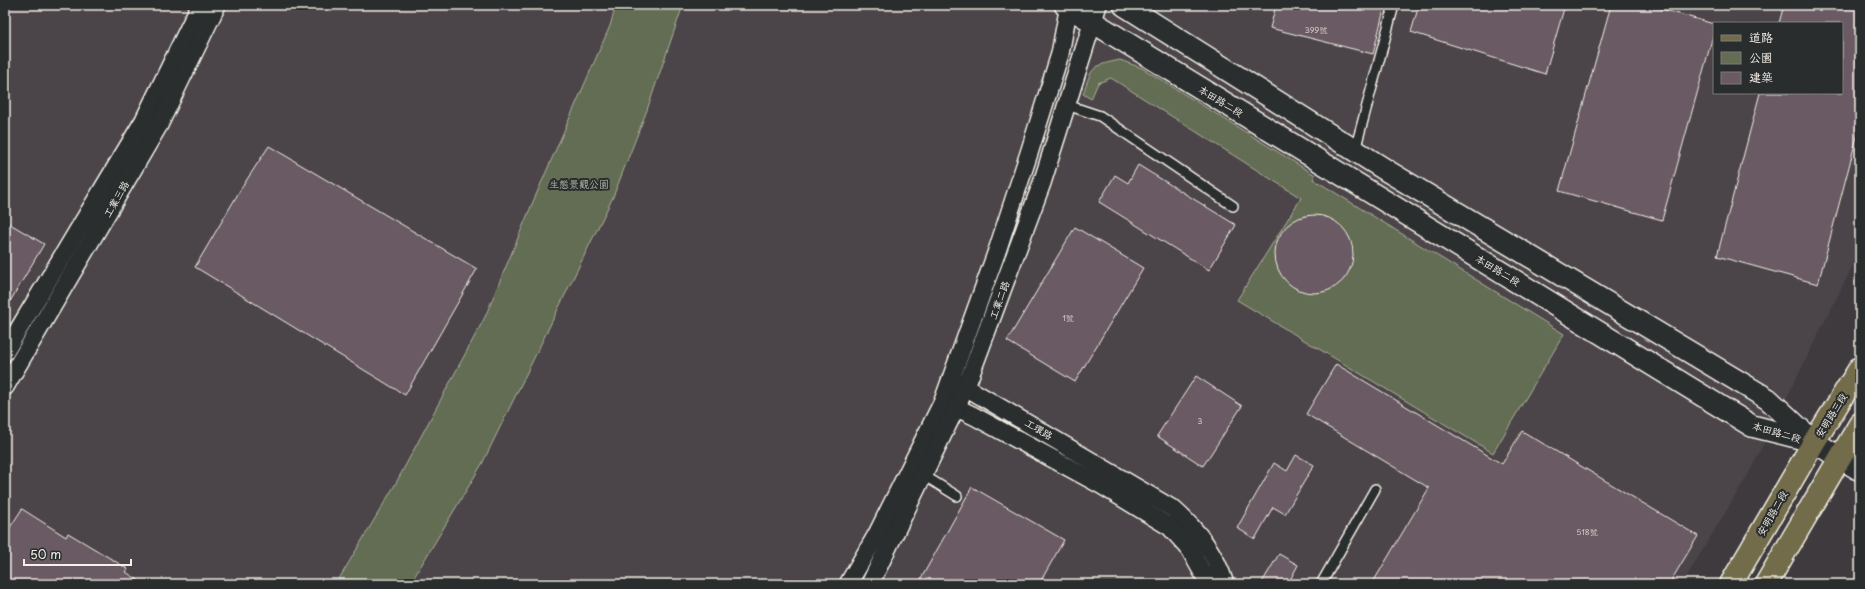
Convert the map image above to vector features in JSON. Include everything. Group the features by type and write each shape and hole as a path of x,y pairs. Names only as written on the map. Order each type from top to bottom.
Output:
{"main road":[{"name":"安明路三段","path":"1814,442 1860,368"},
{"path":"1766,584 1839,457 1860,424"},
{"name":"安明路二段","path":"1731,584 1814,442"}],"street":[{"name":"工業三路","path":"5,387 159,125 174,76 200,5"},
{"name":"工業三路","path":"5,352 144,120 174,76 217,5"},
{"name":"本田路二段","path":"1124,5 1355,150 1768,400 1814,442"},
{"name":"本田路二段","path":"1067,6 1095,14 1752,426 1814,442"},
{"name":"工業二路","path":"950,404 951,378 1000,243 1058,60 1067,6"},
{"name":"工業二路","path":"870,584 918,471 950,404 966,387 1042,183 1095,14"},
{"path":"1000,243 1017,250"},
{"path":"69,245 85,253"},
{"name":"工環路","path":"951,378 1122,488 1170,527 1189,548 1209,584"},
{"name":"工環路","path":"950,404 1122,488 1173,509 1192,525 1208,546 1220,568 1225,584"},
{"path":"1814,442 1860,470"},
{"name":"工業二路","path":"848,584 877,534 918,471"}],"lane":[{"path":"1355,150 1394,5"},
{"path":"1067,105 1100,116 1233,206"},
{"path":"918,471 957,496"},
{"path":"1321,584 1375,489"}],"shaded area":[{"path":"5,5 1860,5 1860,251 1748,475 1682,584 5,584"}],"green space":[{"name":"生態景觀公園","path":"616,5 683,5 647,110 613,197 482,464 410,584 336,584 396,483 485,317 532,204 610,26"},
{"path":"1120,60 1142,68 1315,175 1313,179 1564,334 1493,453 1237,300 1301,198 1111,78 1098,83 1091,99 1083,94 1088,78 1094,69 1103,64"}],"building":[{"path":"1276,5 1385,5 1373,54 1270,28"},
{"path":"1419,5 1565,5 1545,74 1411,32"},
{"path":"1611,5 1647,5 1713,24 1713,36 1662,220 1559,191"},
{"path":"1784,5 1860,5 1860,125 1818,284 1717,256 1760,94 1843,94 1843,22 1779,22"},
{"path":"269,146 477,269 405,395 195,267 242,187"},
{"path":"1138,165 1236,225 1209,270 1099,202 1115,175 1128,183"},
{"path":"1314,215 1329,218 1342,226 1350,239 1353,254 1350,269 1342,282 1329,290 1314,293 1299,290 1286,282 1278,269 1275,254 1278,239 1286,226 1299,218"},
{"path":"5,221 44,244 5,310"},
{"path":"1075,227 1143,268 1075,382 1007,341"},
{"path":"1336,364 1502,464 1522,431 1698,536 1669,584 1372,584 1429,488 1306,414"},
{"path":"1196,376 1242,406 1203,466 1157,436"},
{"path":"1296,455 1314,465 1285,514 1273,507 1255,539 1237,528 1274,463 1287,471"},
{"path":"972,487 1064,540 1039,584 918,584"},
{"path":"22,509 66,537 68,533 128,569 126,572 144,584 5,584 5,535"},
{"path":"1279,554 1298,565 1288,584 1261,584"}]}
